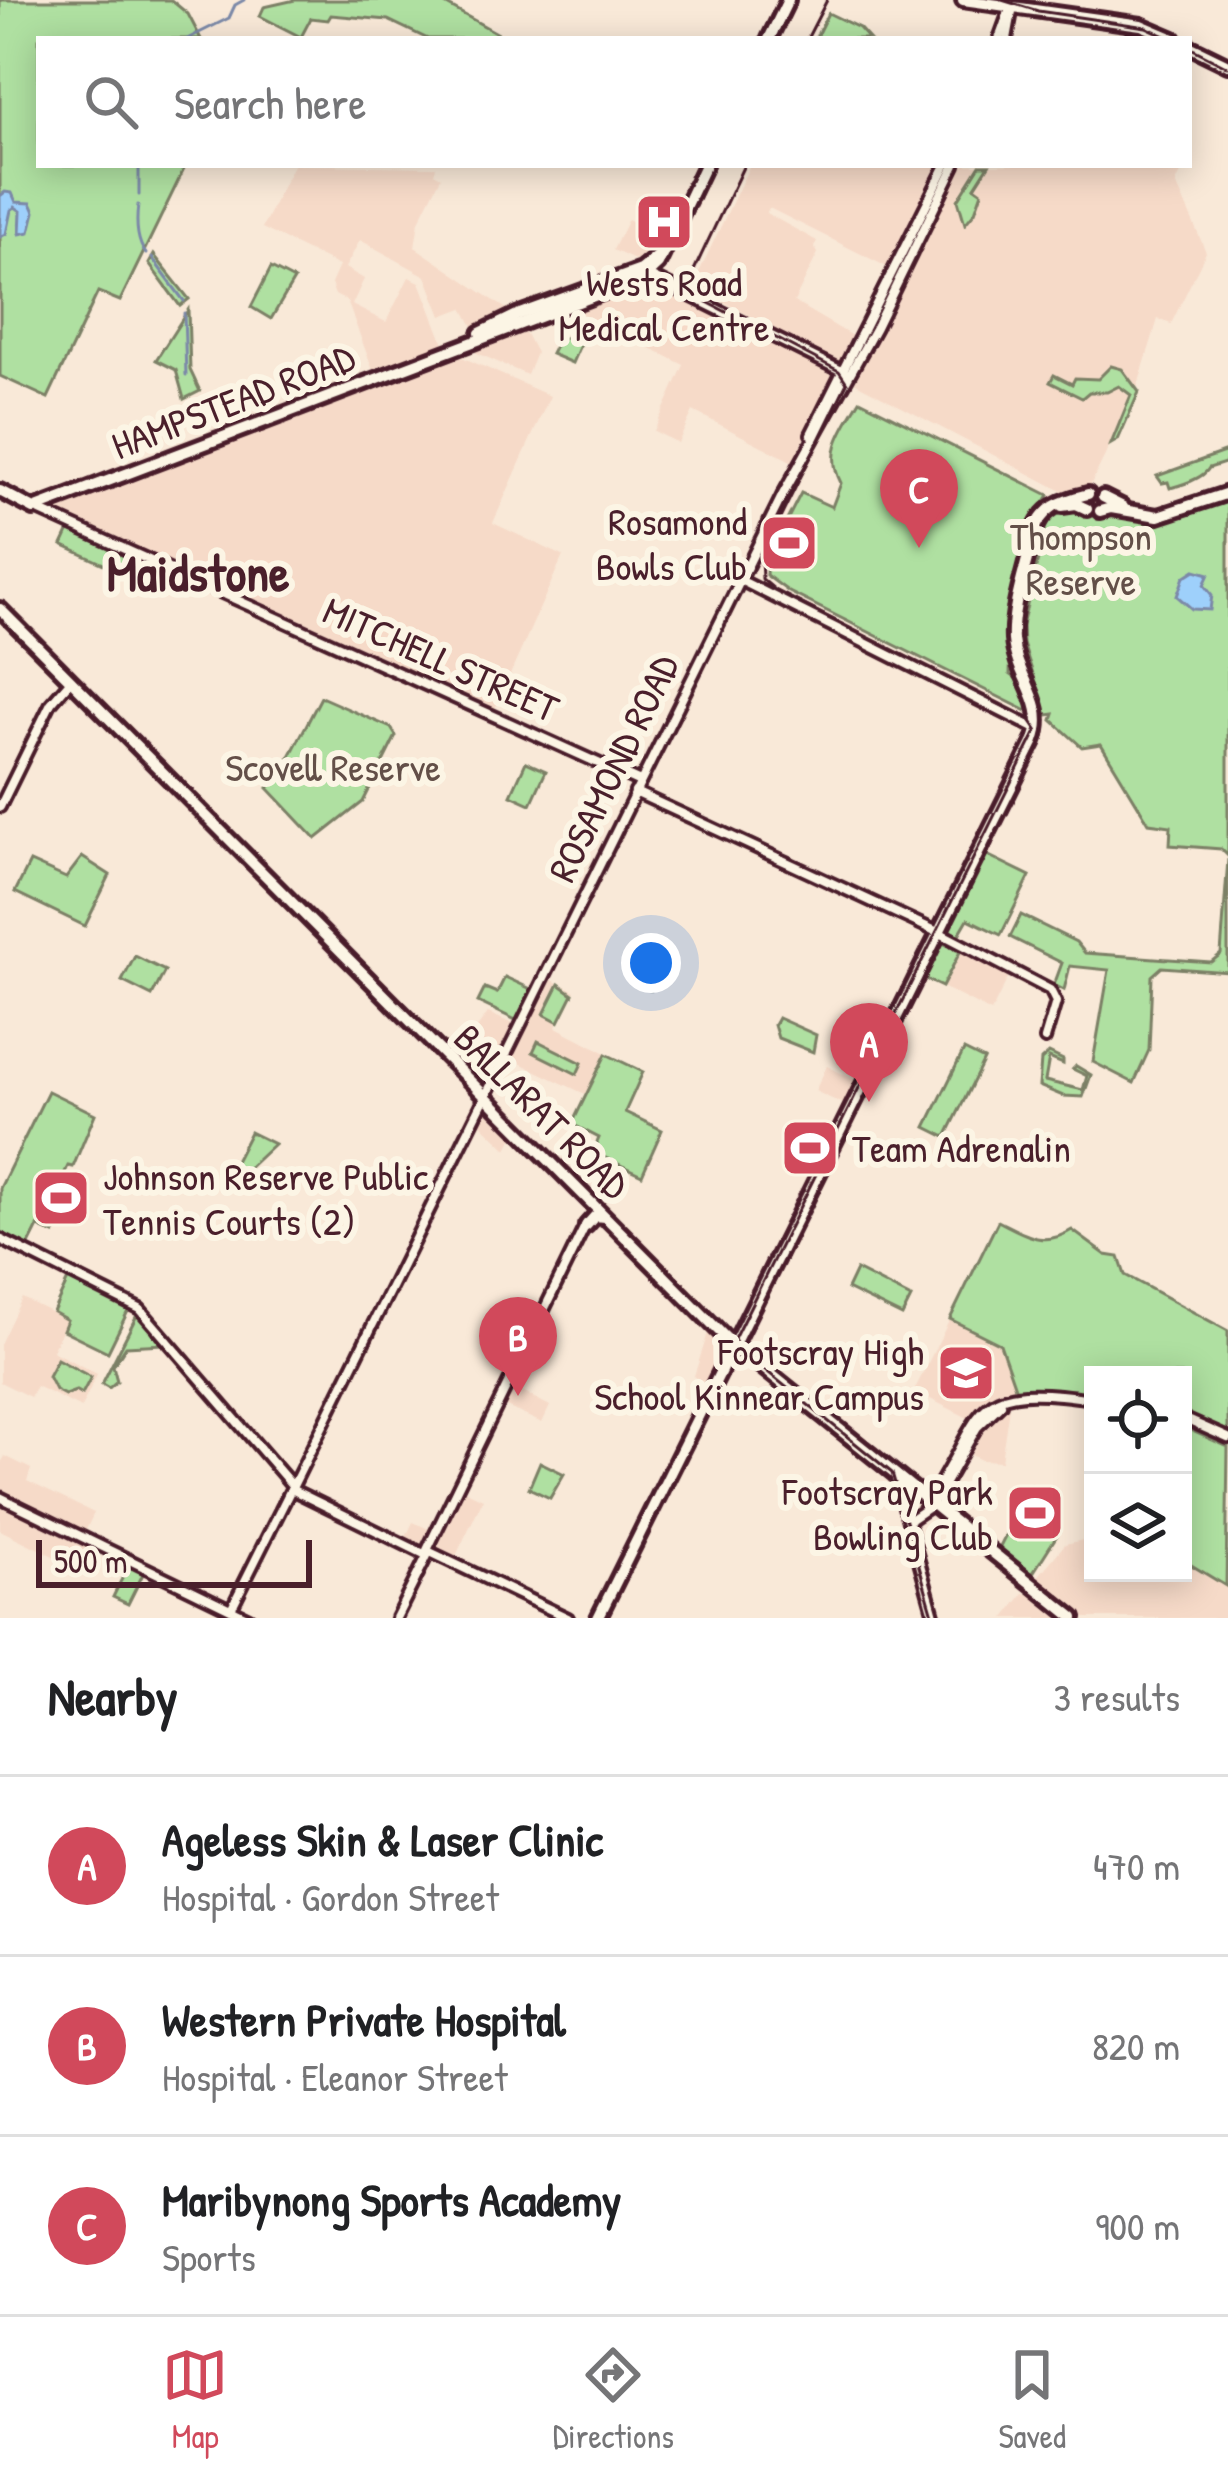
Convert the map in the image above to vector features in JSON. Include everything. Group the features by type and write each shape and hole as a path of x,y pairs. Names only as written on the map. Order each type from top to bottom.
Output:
{"main road":[{"path":"770,36 788,0"},
{"path":"963,0 1141,25 1167,36"},
{"path":"1192,47 1228,65"},
{"path":"644,272 658,264 705,169"},
{"name":"HAMPSTEAD ROAD","path":"0,494 34,509 51,509 644,272"},
{"path":"598,1618 1040,728 1041,702 1021,663 1013,631 1034,530 1055,503 1095,492 1136,512 1167,514"},
{"path":"1021,663 1019,622 1039,530 1047,517 1073,504 1145,517 1228,493"},
{"path":"1088,494 1084,501 1094,510"},
{"path":"1094,510 1103,497"},
{"name":"BALLARAT ROAD","path":"0,609 732,1343 1074,1618"},
{"path":"586,1226 595,1216 607,1218"},
{"path":"747,1313 747,1355"}],"street":[{"path":"1003,36 1004,7"},
{"path":"1003,36 1004,7"},
{"name":"ROSAMOND ROAD","path":"924,220 945,168"},
{"name":"ROSAMOND ROAD","path":"290,1486 796,468 953,168"},
{"path":"644,272 843,380"},
{"name":"MITCHELL STREET","path":"51,509 638,787 1054,993 1056,1002 1045,1039"},
{"path":"740,580 1018,722 1040,728"},
{"path":"0,807 51,703 71,680"},
{"path":"396,1618 597,1208"},
{"path":"0,1239 140,1310 290,1486 565,1618"},
{"path":"907,1518 931,1502 986,1407 1032,1391 1084,1399"},
{"path":"1192,1422 1228,1438"},
{"path":"895,1473 935,1618"},
{"path":"231,1609 290,1486"},
{"path":"0,1497 249,1618"}],"shaded area":[{"path":"292,168 436,168 434,173 441,177 419,221 415,247 513,309 475,330 463,308 442,316 426,276 360,240 345,268 364,279 352,305 386,322 409,277 420,282 445,346 374,373 347,301 335,295 331,284 339,266 262,228"},
{"path":"749,168 936,168 887,267 769,208 766,213 817,241 818,253 794,302 852,336 838,364 693,285"},
{"path":"959,168 1171,168 1181,173 1176,183 1206,252 1171,324 1158,319 1136,392 1090,486 1064,492 854,382"},
{"path":"628,219 664,237 641,263 613,250"},
{"path":"649,284 835,374 793,462 693,411 678,443 654,431 684,365 573,309"},
{"path":"523,328 536,353 527,375 468,349"},
{"path":"455,354 550,396 493,523 563,556 493,713 52,510"},
{"path":"960,952 1009,976 991,1012 942,987"},
{"path":"548,978 575,991 556,1027 643,1072 625,1112 662,1130 642,1175 593,1152 599,1138 572,1124 585,1094 509,1058"},
{"path":"488,1013 515,1025 481,1084 455,1057"},
{"path":"827,1066 857,1081 845,1105 815,1091"},
{"path":"485,1104 515,1133 507,1149 477,1120"},
{"path":"22,1298 67,1320 52,1351 97,1374 81,1408 36,1386 30,1397 0,1382 0,1344"},
{"name":"Footscray High School Kinnear Campus","path":"950,1319 1000,1344 1016,1390 981,1404 968,1418 914,1391"},
{"path":"709,1330 726,1346 706,1384 694,1376"},
{"path":"511,1386 550,1406 542,1423 502,1405"},
{"path":"1009,1407 1001,1461 969,1454 997,1412"},
{"path":"5,1456 31,1469 27,1481 94,1513 84,1534 0,1492 0,1465"},
{"path":"462,1489 483,1499 454,1560 406,1537 413,1522 440,1534"},
{"path":"0,1501 92,1546 80,1569 0,1530"},
{"path":"1084,1540 1084,1582 1192,1582 1192,1567 1228,1585 1226,1618 1084,1618 1036,1579 1065,1544"},
{"path":"1024,1593 1035,1596 1063,1618 1005,1618"}],"green space":[{"path":"0,0 171,0 188,14 199,36 36,36 36,168 185,168 120,301 98,292 48,398 0,376"},
{"path":"295,0 446,0 445,4 502,36 422,36 388,20 331,15 328,20 311,18 299,36 260,16 264,7"},
{"path":"828,13 866,36 816,36"},
{"path":"978,168 987,168 975,187 982,192 975,212 965,224 958,200"},
{"path":"154,255 189,299 180,306 149,264"},
{"path":"271,268 294,280 271,319 251,307"},
{"path":"188,310 190,370 200,391 184,399 176,370 156,360"},
{"path":"578,322 588,327 572,363 551,354 558,340 573,335"},
{"path":"1111,366 1122,369 1139,392 1118,440 1111,444 1131,395 1119,386 1082,398 1050,382 1054,375 1072,384 1075,378 1098,379"},
{"path":"860,400 1049,495 1031,524 1012,610 1010,674 1021,682 1032,704 1029,712 789,592 766,575 767,559 801,493 832,507 841,483 835,450"},
{"path":"1224,452 1228,462 1186,483 1170,488 1157,476"},
{"name":"Thompson Reserve","path":"1228,496 1228,856 1221,849 1170,845 1171,826 1149,823 1101,744 1082,747 1052,720 1054,714 1047,715 1023,644 1022,626 1047,522 1067,508 1144,519"},
{"path":"69,530 137,562 130,576 62,545"},
{"name":"Scovell Reserve","path":"321,697 391,728 396,736 363,802 316,839 268,788"},
{"path":"526,762 546,771 531,804 511,795"},
{"path":"983,853 1030,876 1001,935 968,919 958,936 946,928"},
{"path":"82,857 110,875 85,926 15,892 30,862 66,878"},
{"path":"1228,859 1228,972 1162,967 1152,976 1149,1050 1134,1083 1093,1062 1109,970 1070,966 1064,990 1054,985 1062,963 1010,937 1021,915 1076,942 1085,953 1211,962 1221,954"},
{"path":"939,941 960,952 942,987 921,977"},
{"path":"135,956 165,971 152,996 122,981"},
{"path":"648,956 665,964 651,990 636,980"},
{"path":"505,977 533,990 518,1021 478,1002 485,988 497,993"},
{"path":"559,984 573,994 559,1022 544,1014"},
{"path":"778,1018 816,1035 813,1052 778,1038 774,1025"},
{"path":"538,1041 582,1063 577,1074 533,1052"},
{"path":"964,1050 984,1060 946,1137 926,1127"},
{"path":"1049,1053 1063,1064 1049,1058 1045,1081 1083,1090 1087,1076 1073,1069 1076,1066 1091,1075 1083,1097 1063,1096 1039,1086 1041,1060"},
{"path":"606,1054 643,1072 625,1112 662,1130 642,1175 593,1152 599,1138 572,1124"},
{"path":"48,1091 95,1114 73,1167 68,1166 60,1183 77,1189 54,1234 38,1227 28,1247 0,1234 0,1188"},
{"path":"250,1132 274,1144 242,1174 231,1169"},
{"path":"998,1221 1043,1239 1072,1230 1106,1255 1119,1257 1125,1275 1228,1331 1228,1436 1192,1419 1192,1366 1084,1366 1084,1395 1016,1390 1000,1344 950,1319"},
{"path":"856,1270 911,1298 902,1316 847,1289"},
{"path":"69,1278 130,1307 108,1352 63,1330 67,1320 53,1312"},
{"path":"138,1313 165,1344 126,1346 113,1366 117,1381 109,1388 102,1384"},
{"path":"57,1359 91,1377 82,1394 55,1390 48,1376"},
{"path":"1192,1431 1228,1447 1226,1586 1192,1565"},
{"path":"540,1462 564,1474 550,1498 529,1488"},
{"name":"Footscray Park Bowling Club","path":"1031,1485 1047,1494 1059,1532 1031,1576 998,1550"},
{"path":"129,1564 144,1572 128,1604 113,1597"}],"water":[{"path":"12,193 16,202 31,203 35,212 30,232 20,234 21,211 15,207 6,234 0,237 0,196"},
{"path":"1195,570 1209,574 1204,585 1212,595 1210,610 1192,609 1177,596 1184,577"}],"waterway":[{"path":"193,36 229,18 235,5 244,0"},
{"path":"139,168 139,195"},
{"path":"138,205 138,231 146,254"},
{"path":"152,258 184,301"},
{"path":"184,313 186,376"}],"tram line":[{"path":"809,36 827,0"},
{"path":"1002,0 1038,11 1146,27 1166,36"},
{"path":"1192,49 1228,67"},
{"path":"743,168 688,292 839,371 847,383 761,557 762,579 775,590 1030,720 1037,730 734,1339 738,1348 892,1473 934,1618"}],"place":[{"name":"Wests Road Medical Centre","path":"664,222"},
{"name":"Rosamond Bowls Club","path":"789,543"},
{"name":"Maribynong Sports Academy","path":"919,548"},
{"name":"Ageless Skin & Laser Clinic","path":"869,1102"},
{"name":"Team Adrenalin","path":"810,1148"},
{"name":"Johnson Reserve Public Tennis Courts (2)","path":"61,1198"},
{"name":"Footscray High School Kinnear Campus","path":"966,1373"},
{"name":"Western Private Hospital","path":"518,1396"},
{"name":"Footscray Park Bowling Club","path":"1035,1513"}],"district":[{"name":"Maidstone","path":"198,573"}]}
